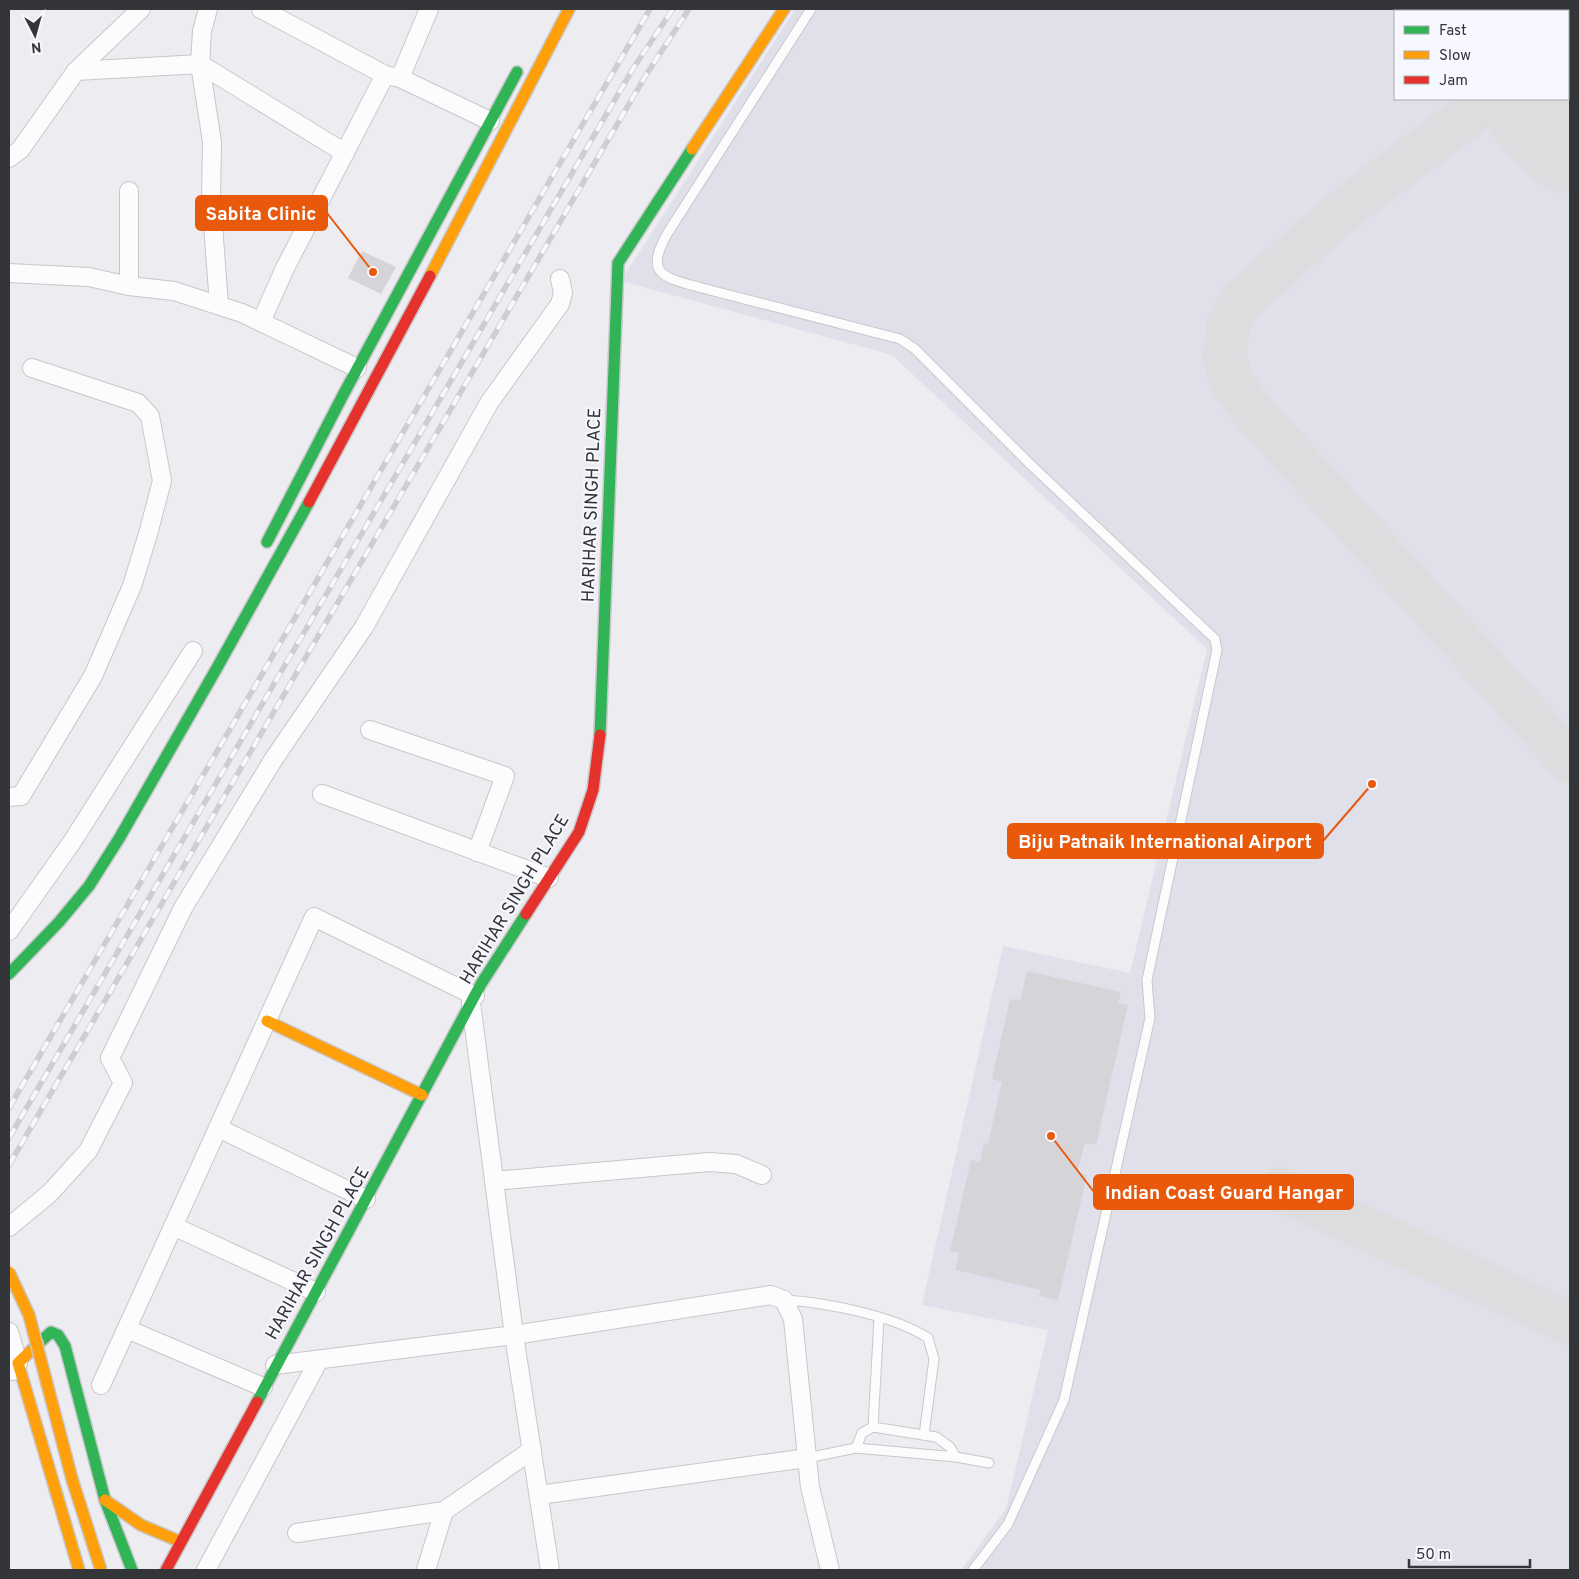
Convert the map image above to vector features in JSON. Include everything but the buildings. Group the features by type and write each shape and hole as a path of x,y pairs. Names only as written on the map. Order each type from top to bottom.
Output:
{"street":[{"path":"9,158 20,150 76,71 141,9"},
{"path":"208,9 202,31 200,64 212,142 211,198 219,305"},
{"path":"261,9 393,76 490,121"},
{"path":"261,322 285,268 345,153 393,76 429,9"},
{"path":"9,974 27,953 59,922 89,886 120,837 218,666 376,380 569,9"},
{"name":"HARIHAR SINGH PLACE","path":"166,1570 473,999 579,832 593,790 598,749 618,263 784,9"},
{"path":"260,556 357,368 523,60"},
{"path":"76,71 200,64 345,153"},
{"path":"128,191 129,286"},
{"path":"9,273 89,277 129,286 174,291 219,305 261,322 357,368"},
{"path":"9,1227 50,1193 88,1151 123,1083 110,1058 183,908 273,760 364,627 489,403 560,304 563,293 560,279"},
{"path":"9,797 21,796 93,676 132,586 162,481 150,416 138,403 32,368"},
{"path":"9,931 72,842 193,651"},
{"path":"120,837 120,832 132,804 201,672"},
{"path":"370,730 504,776 477,852"},
{"path":"322,794 550,878"},
{"path":"101,1385 314,917 473,999 514,1335 550,1570"},
{"path":"267,1020 422,1094"},
{"path":"218,1128 366,1199"},
{"path":"494,1181 709,1162 736,1164 762,1175"},
{"path":"174,1226 316,1292"},
{"path":"9,1272 29,1315 72,1479 102,1570"},
{"path":"275,1365 514,1335 772,1295 784,1300 792,1319 810,1486 830,1570"},
{"path":"127,1329 263,1387"},
{"path":"9,1332 14,1370 79,1570"},
{"path":"14,1370 52,1332 58,1335 65,1346 105,1500 132,1570"},
{"path":"206,1570 319,1360"},
{"path":"297,1533 444,1511 532,1450"},
{"path":"539,1495 807,1458"},
{"path":"105,1500 126,1518 156,1535 180,1542"},
{"path":"426,1570 444,1511"}],"lane":[{"path":"811,9 667,234 658,251 660,272 668,279 698,288 900,339 914,349 1030,464 1214,639 1217,650 1147,980 1150,1018 1064,1400 1008,1524 973,1570"},
{"path":"784,1300 816,1301 879,1318 920,1332 928,1338 932,1347 933,1371 924,1435"},
{"path":"873,1427 879,1318"},
{"path":"856,1448 862,1433 873,1427 924,1435 946,1443 956,1457"},
{"path":"807,1458 856,1448 956,1457 989,1463"}],"shaded area":[{"path":"795,9 1570,9 1570,1570 961,1570 1006,1509 1048,1330 922,1305 1003,946 1130,973 1207,649 892,355 621,281"}],"taxiway":[{"path":"1489,100 1346,208 1241,301 1229,323 1224,357 1233,385 1258,417 1570,761"},
{"path":"1514,100 1515,111 1519,122 1531,140 1549,154 1570,164"},
{"path":"1280,1189 1570,1323"}],"runway":[{"path":"1533,100 1570,139"}],"railway":[{"path":"9,1108 650,9"},
{"path":"9,1138 634,67 673,9"},
{"path":"9,1165 646,75 689,9"}],"traffic: fast":[{"path":"267,542 342,397 517,72"},
{"path":"600,735 618,263 692,149"},
{"path":"9,974 59,922 89,886 120,837 218,666 309,502"},
{"path":"257,1402 481,984 526,914"},
{"path":"39,1343 51,1332 58,1335 65,1346 105,1500 132,1570"}],"traffic: slow":[{"path":"430,276 569,9"},
{"path":"692,149 784,9"},
{"path":"267,1021 422,1095"},
{"path":"9,1272 29,1315 72,1479 101,1570"},
{"path":"39,1343 18,1363 79,1570"},
{"path":"105,1500 141,1525 181,1542"}],"traffic: jam":[{"path":"309,502 430,276"},
{"path":"526,914 579,832 593,790 600,735"},
{"path":"166,1570 257,1402"}],"place":[{"name":"Sabita Clinic","path":"373,272"},
{"name":"Biju Patnaik International Airport","path":"1372,784"},
{"name":"Indian Coast Guard Hangar","path":"1051,1136"}]}
